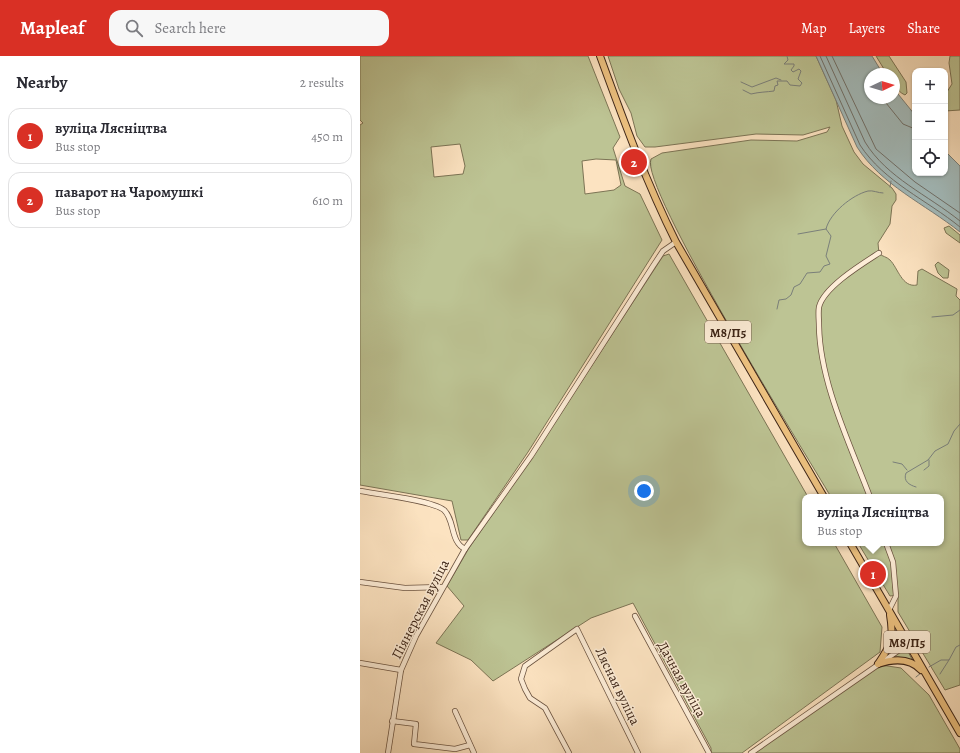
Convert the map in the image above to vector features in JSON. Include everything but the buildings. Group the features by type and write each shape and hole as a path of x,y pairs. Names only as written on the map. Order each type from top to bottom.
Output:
{"main road":[{"name":"М8/П5","path":"600,56 640,163 676,242 822,494"},
{"name":"М8/П5","path":"852,546 960,733"},
{"path":"878,664 890,647 892,630 889,610"},
{"path":"878,664 894,660 903,661 918,666 926,674"}],"street":[{"name":"Піянерская вуліца","path":"388,753 392,721 402,670 416,636 442,588 465,549 531,456 663,251 676,242"},
{"path":"869,494 833,396 820,350 819,307 827,293 856,267 879,253"},
{"path":"360,491 418,501 440,507 449,518 458,544 465,549"},
{"path":"887,546 893,562 896,596 889,610"},
{"path":"360,582 405,588 442,588"},
{"name":"Дачная вуліца","path":"635,616 709,753"},
{"name":"Лясная вуліца","path":"569,753 545,708 530,698 524,689 521,679 525,666 577,629 638,753"},
{"path":"751,753 908,644"},
{"path":"360,663 402,670"},
{"path":"456,711 474,753"},
{"path":"392,721 416,724 414,744 455,749 470,745"}],"green space":[{"path":"360,56 588,56 620,137 613,148 625,186 640,194 662,240 528,452 468,540 461,540 452,501 360,485 360,125 363,123 360,120","holes":["460,144 465,166 463,174 434,177 431,147","596,159 616,160 621,185 614,190 585,194 582,161"]},
{"path":"608,56 816,56 836,100 842,126 854,152 863,164 892,188 896,194 896,200 892,206 890,224 878,243 879,254 890,260 904,281 912,285 917,285 918,271 922,269 957,289 956,296 960,300 960,685 945,690 898,612 898,595 890,596 860,546 944,546 944,494 829,494 760,379 696,267 654,180 651,159 662,153 751,140 797,141 827,132 830,127 803,135 756,134 645,147 637,136 631,113 619,89"},
{"path":"876,56 889,56 897,68 883,68"},
{"path":"950,56 960,56 960,110 948,111 948,90 952,84 949,63"},
{"path":"900,73 906,82 907,93 905,95 900,92"},
{"path":"949,226 960,235 960,243 946,233 944,228"},
{"path":"669,254 806,494 802,494 802,546 836,546 882,627 880,652 742,753 711,753 711,748 633,603 591,618 493,681 471,660 436,643 464,606 447,586 469,548 531,459 663,256"},
{"path":"938,262 949,270 948,278 943,278 938,273 935,265"},
{"path":"895,630 903,643 890,652 894,641"},
{"path":"906,648 913,661 891,658"},
{"path":"881,665 901,668 929,695 960,749 960,753 754,753"}],"water":[{"path":"816,56 872,56 879,68 864,68 864,104 900,104 900,96 912,111 912,176 948,176 948,154 960,166 960,232 891,183 878,172 857,147"}],"waterway":[{"path":"743,90 751,94 774,91 775,86 778,85 777,81 787,81 790,85 800,86 802,83 798,79 801,71 799,69 793,72 791,70 794,64 784,64 788,60 787,56"},
{"path":"741,82 752,87 776,78 781,80"},
{"path":"890,187 891,181"},
{"path":"777,309 779,300 786,299 791,295 794,287 800,284 807,273 820,272 824,266 830,264 826,256 831,236 826,229 828,223 837,211 855,196 862,193 868,191 883,193"},
{"path":"798,234 826,229"},
{"path":"932,317 953,315 960,310"},
{"path":"916,487 907,482 905,478 906,473 928,460 935,451 948,444 954,431 960,424"},
{"path":"924,470 929,466 929,460"},
{"path":"893,462 902,464 907,470"},
{"path":"929,667 941,660 949,660 956,647 960,645"},
{"path":"940,674 949,660"},
{"path":"916,677 921,673"}],"place":[{"name":"паварот на Чаромушкі","path":"634,162"},
{"name":"вуліца Лясніцтва","path":"873,574"}]}
